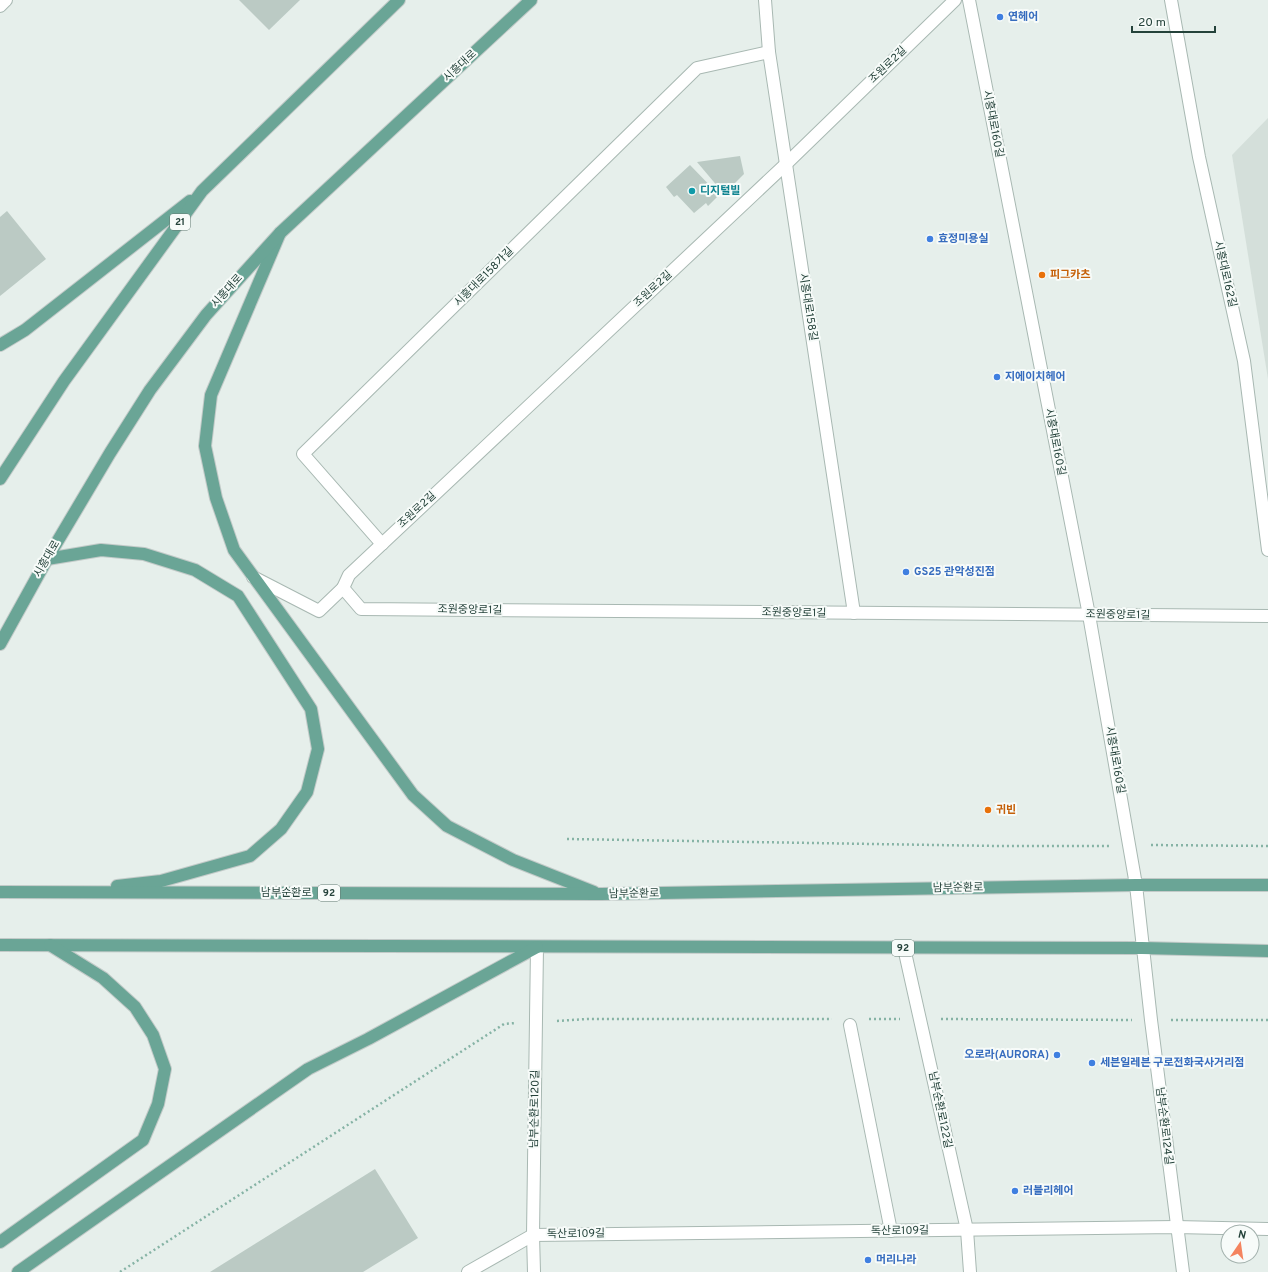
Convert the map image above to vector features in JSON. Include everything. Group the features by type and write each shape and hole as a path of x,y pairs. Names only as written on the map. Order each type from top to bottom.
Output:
{"main road":[{"name":"21","path":"0,479 64,381 202,191 399,0"},
{"name":"시흥대로","path":"0,644 47,559 150,390 206,315 280,233 531,0"},
{"path":"0,345 25,330 202,191"},
{"path":"280,233 211,395 205,446 216,498 234,550 413,795 447,826 513,860 601,894"},
{"path":"47,559 101,550 144,554 195,570 238,596 311,709 318,749 307,792 281,829 250,856 161,881 57,893"},
{"name":"남부순환로","path":"0,892 601,894 1136,885 1268,885"},
{"name":"92","path":"0,945 1142,948 1268,950"},
{"path":"0,1242 143,1140 158,1104 165,1068 153,1036 135,1007 103,978 50,945"},
{"path":"18,1272 308,1069 368,1039 538,947"}],"street":[{"path":"0,6 6,0"},
{"name":"시흥대로158길","path":"765,0 769,52 854,613"},
{"name":"조원로2길","path":"343,588 349,575 786,164 955,0"},
{"name":"시흥대로160길","path":"969,0 1089,615 1136,885"},
{"name":"시흥대로162길","path":"1171,0 1198,156 1244,361 1268,550"},
{"name":"시흥대로158가길","path":"382,544 304,454 696,68 769,52"},
{"path":"253,577 319,611 343,588"},
{"name":"조원중앙로1길","path":"343,588 361,609 1268,616"},
{"name":"남부순환로124길","path":"1136,885 1142,948 1176,1228 1183,1272"},
{"name":"남부순환로120길","path":"534,1272 533,1235 538,947"},
{"name":"남부순환로122길","path":"904,948 966,1230 970,1272"},
{"path":"850,1025 891,1231"},
{"name":"독산로109길","path":"533,1235 1176,1228 1268,1229"},
{"path":"468,1272 533,1235"}],"path":[{"path":"567,839 973,846 1268,846"},
{"path":"120,1272 504,1024 587,1019 833,1019"},
{"path":"864,1019 1268,1020"}],"shaded area":[{"path":"1268,118 1268,379 1232,155"}],"building":[{"path":"239,0 300,0 269,30"},
{"path":"740,156 744,174 724,194 697,162"},
{"name":"디지털빌","path":"690,165 719,195 708,206 706,203 694,213 677,195 674,197 666,187"},
{"path":"7,211 46,259 0,296 0,217"},
{"path":"375,1169 418,1238 363,1272 210,1272"}],"place":[{"name":"연헤어","path":"1000,17"},
{"name":"디지털빌","path":"692,191"},
{"name":"효정미용실","path":"930,239"},
{"name":"피그카츠","path":"1042,275"},
{"name":"지에이치헤어","path":"997,377"},
{"name":"GS25 관악성진점","path":"906,572"},
{"name":"귀빈","path":"988,810"},
{"name":"오로라(AURORA)","path":"1057,1055"},
{"name":"세븐일레븐 구로전화국사거리점","path":"1092,1063"},
{"name":"러블리헤어","path":"1015,1191"},
{"name":"머리나라","path":"868,1260"}]}
